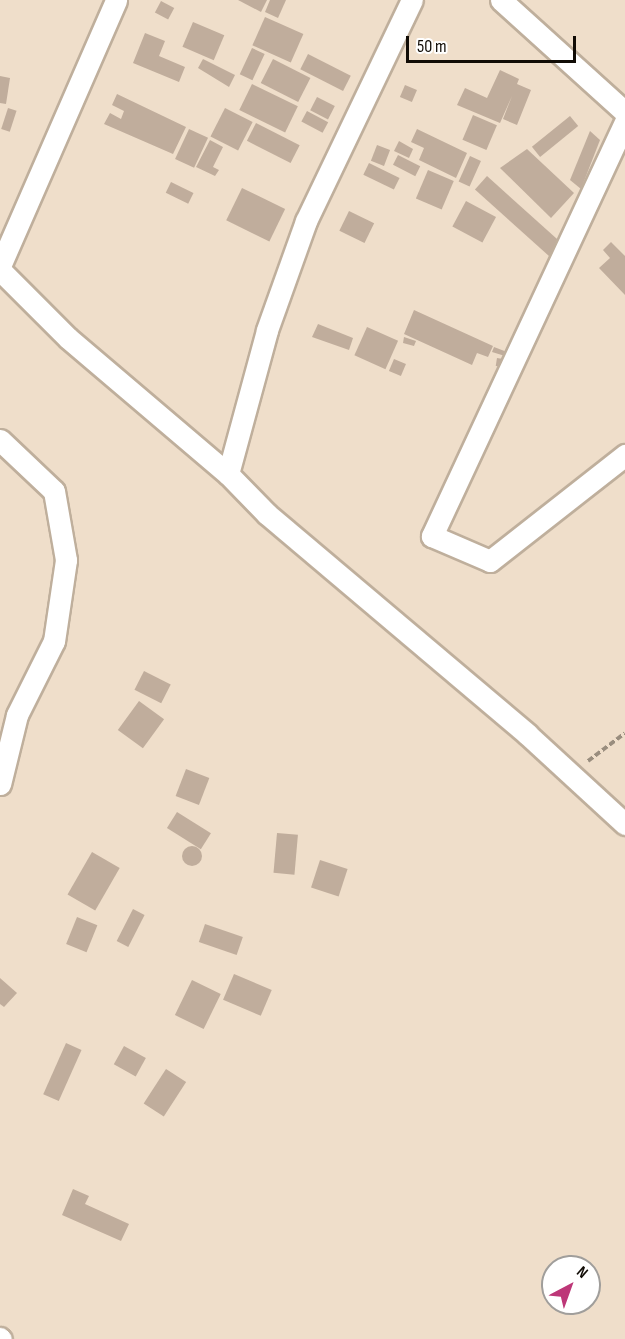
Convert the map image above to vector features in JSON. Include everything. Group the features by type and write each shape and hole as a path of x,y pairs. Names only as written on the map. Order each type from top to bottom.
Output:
{"street":[{"path":"116,0 0,268 68,338 228,474 267,514 570,773 625,824"},
{"path":"228,474 267,330 306,221 412,0"},
{"path":"501,0 625,112"},
{"path":"625,122 432,536 490,561 625,455"},
{"path":"0,440 54,491 66,560 54,641 17,715 0,783"}],"path":[{"path":"570,773 625,733"}],"building":[{"path":"238,0 267,0 261,12"},
{"path":"270,0 286,0 278,18 265,12"},
{"path":"161,1 174,8 168,20 155,12"},
{"path":"265,17 303,34 291,62 252,45"},
{"path":"193,22 224,35 214,60 182,47"},
{"path":"145,33 165,41 159,56 185,67 179,82 133,63"},
{"path":"252,48 265,54 252,80 240,74"},
{"path":"308,54 351,76 343,91 300,69"},
{"path":"203,59 235,75 229,87 198,68"},
{"path":"273,59 310,78 298,102 261,83"},
{"path":"500,70 519,79 517,84 531,90 517,125 503,119 512,96 500,123 457,105 465,88 487,98"},
{"path":"0,76 10,78 6,104 0,103"},
{"path":"252,84 298,106 285,132 239,110"},
{"path":"405,85 417,90 412,102 400,97"},
{"path":"117,94 186,127 173,154 104,124 110,113 121,119 124,111 112,105"},
{"path":"317,97 335,106 328,119 310,110"},
{"path":"8,108 17,111 10,132 1,129"},
{"path":"225,108 253,122 238,151 210,137"},
{"path":"307,111 328,122 323,133 301,122"},
{"path":"473,115 497,125 486,150 462,140"},
{"path":"570,116 578,126 540,157 532,147"},
{"path":"256,123 300,145 291,163 247,141"},
{"path":"189,129 208,138 194,168 175,159"},
{"path":"417,129 467,153 456,178 419,160 424,148 411,142"},
{"path":"590,131 600,140 581,189 570,180"},
{"path":"210,140 223,147 213,167 219,170 215,176 196,167"},
{"path":"399,141 413,149 409,158 394,151"},
{"path":"377,145 390,150 384,166 371,161"},
{"path":"527,149 574,193 551,218 500,168"},
{"path":"398,155 420,166 415,176 393,165"},
{"path":"470,156 481,161 470,186 459,182"},
{"path":"369,163 400,178 394,190 363,175"},
{"path":"428,170 454,181 442,209 416,199"},
{"path":"487,176 562,244 550,257 475,189"},
{"path":"171,182 193,193 188,204 166,193"},
{"path":"242,188 285,209 269,241 226,220"},
{"path":"466,201 496,217 482,243 452,227"},
{"path":"349,211 374,223 365,243 339,231"},
{"path":"611,242 625,256 625,295 599,268 610,258 603,250"},
{"path":"414,310 493,346 488,357 477,353 472,365 404,334"},
{"path":"318,324 353,338 349,350 312,337"},
{"path":"367,327 398,341 385,369 354,355"},
{"path":"404,337 416,341 414,346 403,343"},
{"path":"494,347 507,352 505,356 492,352"},
{"path":"497,358 503,359 502,367 496,366"},
{"path":"394,359 406,364 401,376 389,371"},
{"path":"144,671 171,685 161,703 134,690"},
{"path":"139,701 164,719 143,748 118,730"},
{"path":"186,769 209,778 199,805 176,796"},
{"path":"177,812 211,833 201,849 167,828"},
{"path":"277,833 298,835 294,875 274,873"},
{"path":"192,846 199,849 202,856 199,863 192,866 185,863 182,856 185,849"},
{"path":"92,852 120,868 95,910 68,894"},
{"path":"320,860 348,869 339,897 311,888"},
{"path":"133,909 145,915 128,947 117,941"},
{"path":"77,917 97,925 87,952 66,944"},
{"path":"205,924 243,937 237,955 199,942"},
{"path":"234,974 272,990 261,1016 223,1000"},
{"path":"0,978 17,993 4,1007 0,1004"},
{"path":"192,980 221,994 204,1029 175,1015"},
{"path":"66,1043 82,1050 59,1101 43,1094"},
{"path":"124,1046 146,1058 136,1076 114,1064"},
{"path":"166,1069 186,1082 164,1116 144,1103"},
{"path":"73,1189 89,1196 85,1204 129,1224 121,1241 62,1215"}]}
